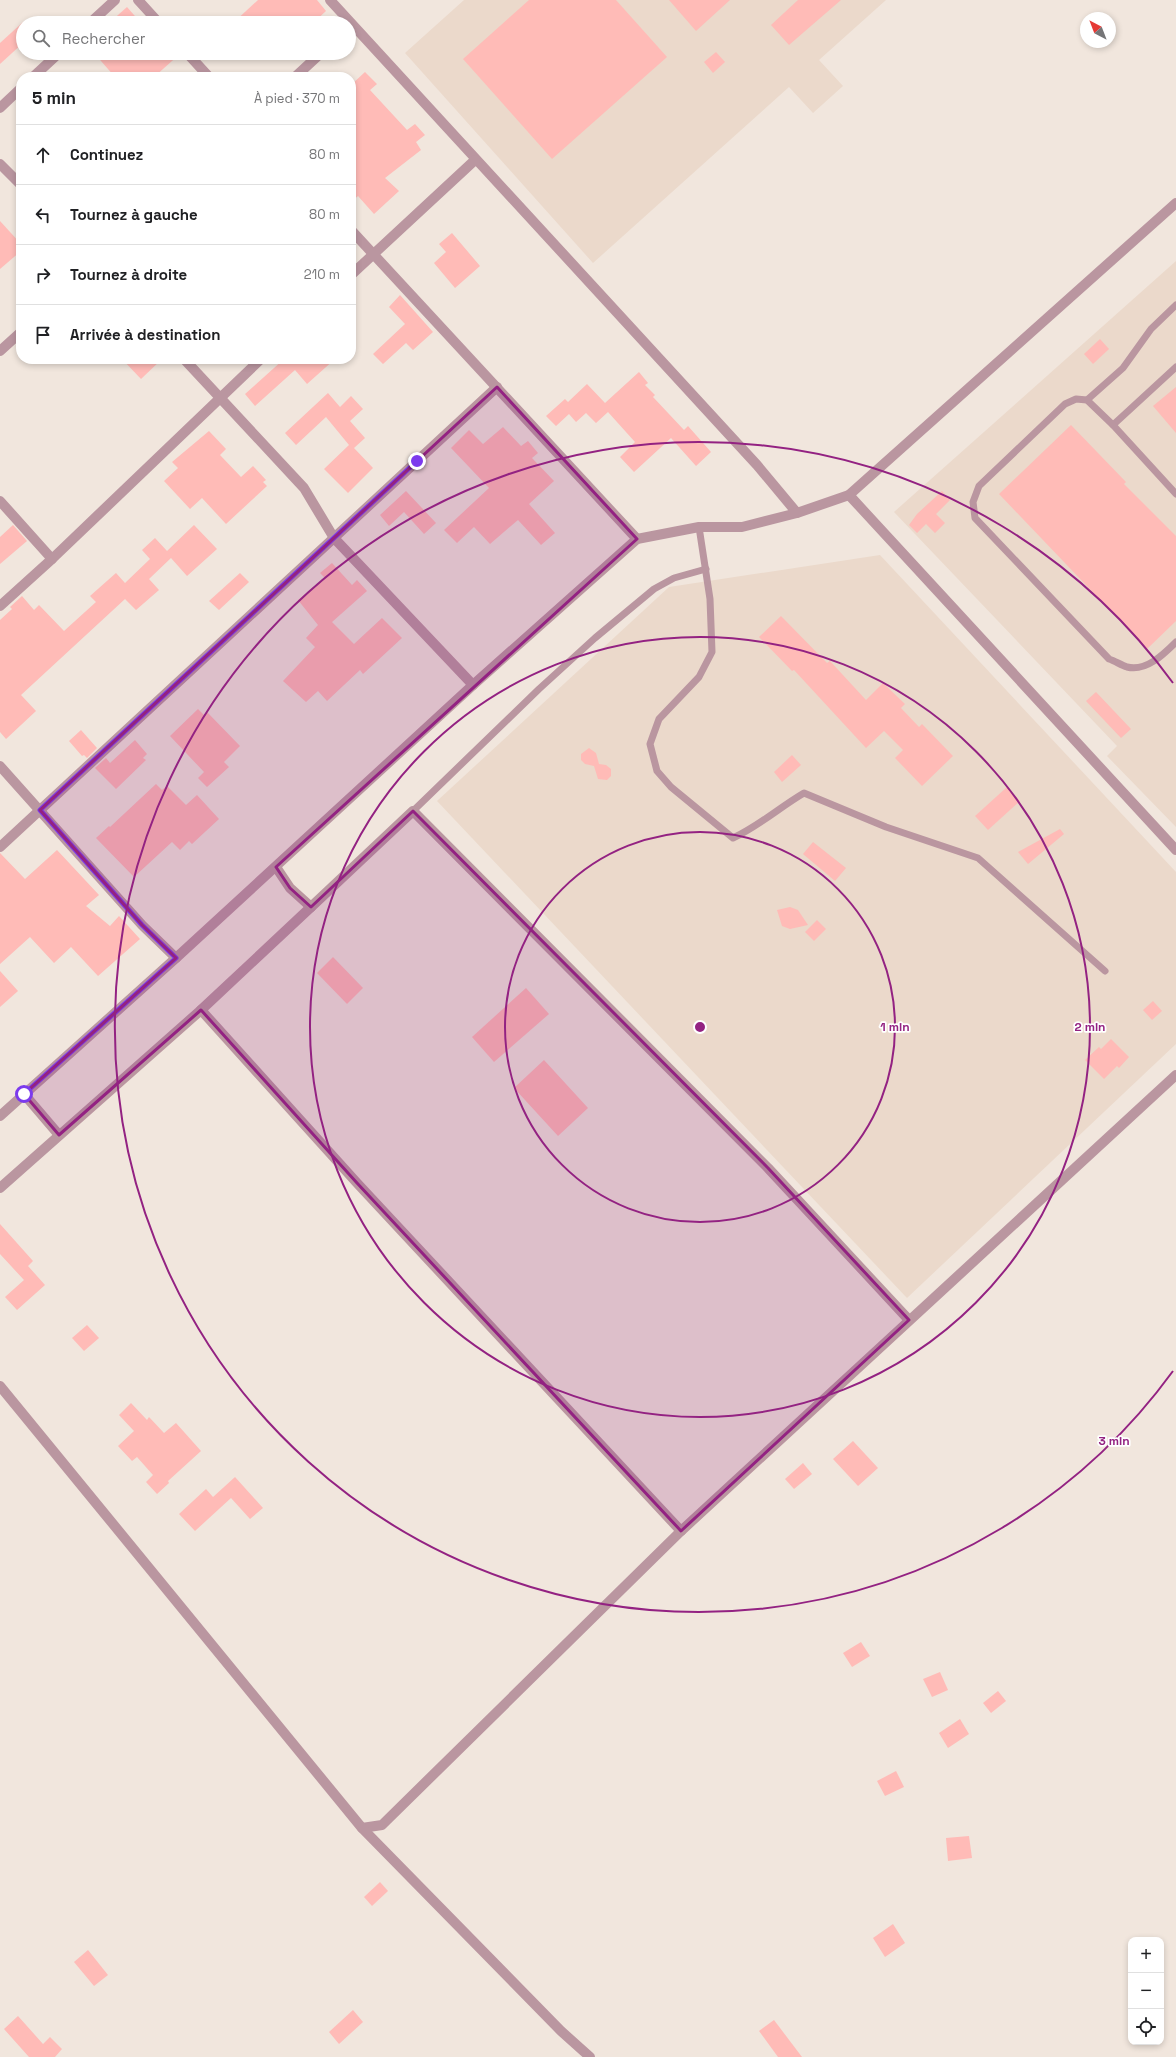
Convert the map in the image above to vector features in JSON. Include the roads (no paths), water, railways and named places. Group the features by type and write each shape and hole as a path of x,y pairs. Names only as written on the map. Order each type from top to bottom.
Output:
{"street":[{"path":"98,16 115,0"},
{"path":"138,0 153,16"},
{"path":"330,0 343,16"},
{"path":"356,31 757,465 797,513"},
{"path":"38,72 51,60"},
{"path":"193,60 204,72"},
{"path":"300,72 313,60"},
{"path":"0,108 16,93"},
{"path":"356,270 475,160"},
{"path":"0,164 16,180"},
{"path":"0,1116 276,867 473,685 637,539 699,527 742,527 797,513 849,495 1176,203"},
{"path":"356,235 637,539"},
{"path":"0,351 16,337"},
{"path":"188,364 304,488 334,538 473,685"},
{"path":"0,606 52,559 256,364"},
{"path":"0,847 497,387"},
{"path":"849,495 1176,850"},
{"path":"0,501 52,559"},
{"path":"0,766 142,925 176,958"},
{"path":"0,1188 56,1131 201,1010 308,904 413,811 768,1168 908,1320"},
{"path":"276,867 290,888 308,904"},
{"path":"201,1010 357,1183 682,1531"},
{"path":"362,1828 382,1825 682,1531 908,1320 1176,1074"},
{"path":"24,1094 56,1131"},
{"path":"0,1386 362,1828 561,2031 590,2057"}],"lane":[{"path":"1087,400 1123,368 1151,329 1176,305"},
{"path":"1113,425 1176,367"},
{"path":"1176,494 1113,425 1087,400 1076,399 1065,404 979,486 972,502 976,518 1109,659 1128,667 1143,666 1161,656 1176,642"},
{"path":"699,527 710,599 712,652 699,677 659,718 650,744 657,771 671,787 733,838 751,830 777,809 804,793 886,826 978,858 1104,971"},
{"path":"413,811 550,679 595,638 654,589 674,578 706,570"}]}
